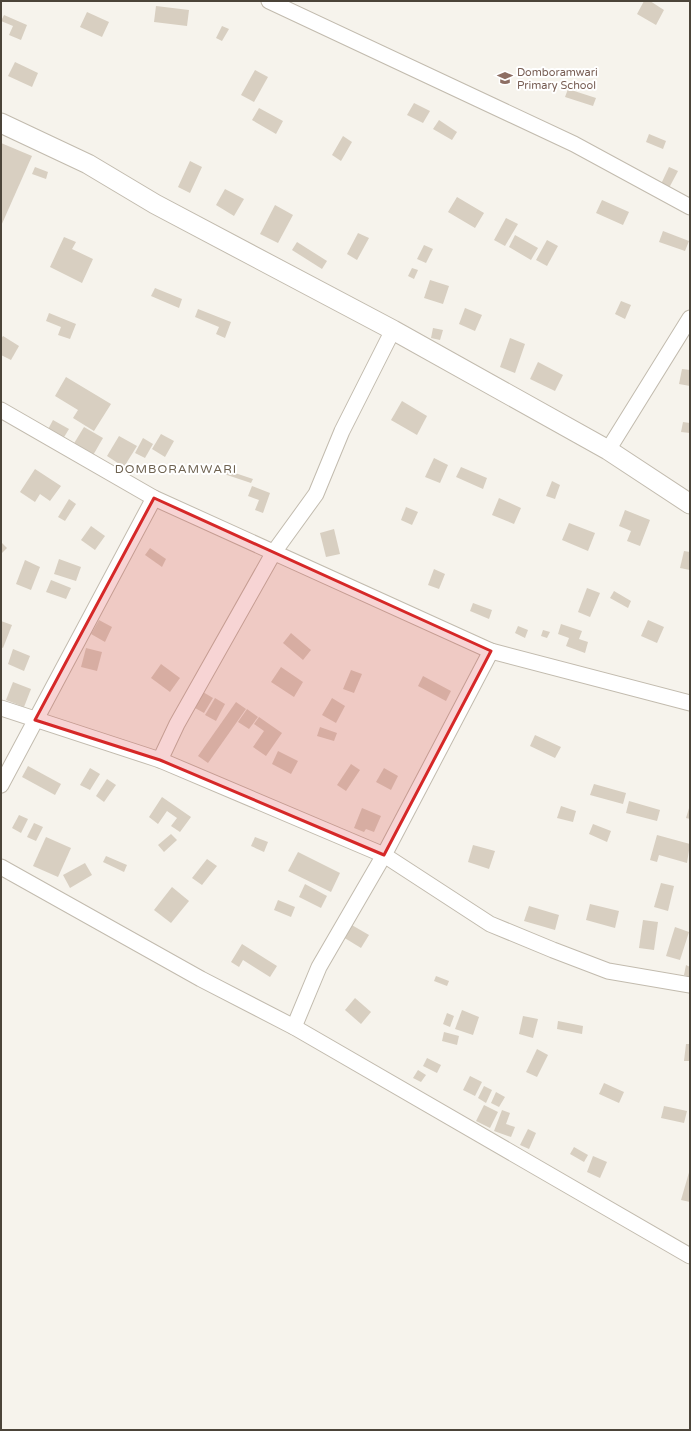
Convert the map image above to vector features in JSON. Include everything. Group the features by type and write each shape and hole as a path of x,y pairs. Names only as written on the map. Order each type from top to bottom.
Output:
{"street":[{"path":"268,1 574,144 690,207"},
{"path":"1,123 88,164 155,204 393,330 608,450 690,504"},
{"path":"608,450 690,319"},
{"path":"160,760 178,724 274,552 316,494 342,431 393,330"},
{"path":"1,410 154,498 491,651 690,704"},
{"path":"1,785 154,498"},
{"path":"294,1027 319,967 384,855 491,651"},
{"path":"1,708 160,760 384,855 497,927 553,950 608,971 690,985"},
{"path":"1,867 201,979 294,1027 690,1256"}],"highlighted area":[{"path":"154,498 491,651 384,855 160,760 35,720"}],"building":[{"path":"644,1 650,1 664,10 656,25 637,14"},
{"path":"156,6 189,10 187,26 154,22"},
{"path":"87,12 109,22 102,37 80,27"},
{"path":"4,15 27,25 21,40 9,35 13,26 1,21"},
{"path":"222,26 229,29 222,41 216,38"},
{"path":"15,62 38,73 32,87 8,76"},
{"path":"255,70 268,77 254,102 241,95"},
{"path":"568,89 596,98 593,106 565,97"},
{"path":"414,103 430,111 423,123 407,115"},
{"path":"259,108 283,121 276,134 252,120"},
{"path":"439,120 457,132 452,140 433,129"},
{"path":"649,134 666,141 663,149 646,142"},
{"path":"343,136 352,142 341,161 332,155"},
{"path":"1,143 32,156 1,226"},
{"path":"190,161 202,167 190,193 178,187"},
{"path":"35,167 48,172 46,179 32,174"},
{"path":"669,167 678,171 669,188 661,184"},
{"path":"225,189 244,199 234,216 216,205"},
{"path":"457,197 484,213 475,228 448,212"},
{"path":"602,200 629,212 623,225 596,213"},
{"path":"275,205 293,215 278,243 260,234"},
{"path":"506,218 518,224 505,246 494,240"},
{"path":"663,231 689,241 685,251 659,242"},
{"path":"358,233 369,238 357,260 347,254"},
{"path":"515,235 538,248 531,260 509,247"},
{"path":"64,237 76,242 72,249 93,259 82,283 50,267"},
{"path":"547,240 558,246 547,266 536,260"},
{"path":"297,242 327,261 322,269 292,250"},
{"path":"424,245 433,249 426,263 417,259"},
{"path":"412,268 418,270 414,279 408,276"},
{"path":"430,280 449,286 443,304 424,298"},
{"path":"155,288 182,299 179,308 151,296"},
{"path":"621,301 631,305 625,319 615,314"},
{"path":"465,308 482,315 475,331 459,324"},
{"path":"198,309 231,322 225,338 216,334 219,327 195,317"},
{"path":"49,313 76,324 70,339 58,335 61,327 46,321"},
{"path":"433,328 443,330 440,340 431,338"},
{"path":"3,336 19,346 11,360 1,355 1,339"},
{"path":"510,338 525,344 515,373 500,367"},
{"path":"538,362 563,375 555,391 530,379"},
{"path":"682,369 690,370 690,386 679,384"},
{"path":"66,377 111,404 94,431 73,418 78,410 55,396"},
{"path":"402,401 427,416 417,435 391,420"},
{"path":"53,420 69,429 61,442 46,433"},
{"path":"683,422 690,423 690,433 681,432"},
{"path":"84,427 103,438 92,457 73,445"},
{"path":"161,434 174,441 165,457 152,449"},
{"path":"119,436 137,446 124,467 107,456"},
{"path":"143,438 153,444 145,458 135,453"},
{"path":"434,458 448,465 440,483 425,477"},
{"path":"461,467 487,478 483,489 456,477"},
{"path":"35,469 61,486 50,501 40,494 35,502 20,492"},
{"path":"226,470 253,479 251,483 224,474"},
{"path":"552,481 560,485 555,499 546,496"},
{"path":"252,486 270,493 263,513 255,510 259,500 248,496"},
{"path":"499,498 521,508 514,524 492,515"},
{"path":"69,499 76,504 65,521 58,517"},
{"path":"406,507 418,512 412,525 401,520"},
{"path":"625,510 650,520 640,546 627,541 631,531 619,526"},
{"path":"569,523 595,533 588,551 562,540"},
{"path":"91,526 105,536 95,550 81,540"},
{"path":"334,529 340,554 326,557 320,533"},
{"path":"1,542 7,548 1,554"},
{"path":"150,548 166,559 162,567 145,555"},
{"path":"684,551 690,552 690,570 680,568"},
{"path":"59,559 81,567 76,581 54,574"},
{"path":"25,560 40,567 31,590 16,584"},
{"path":"434,569 445,574 439,589 428,585"},
{"path":"51,580 71,588 66,599 46,592"},
{"path":"587,588 600,593 590,617 578,612"},
{"path":"614,591 631,601 628,608 610,598"},
{"path":"473,603 492,610 489,619 470,611"},
{"path":"99,620 112,627 105,642 91,634"},
{"path":"648,620 664,627 657,643 641,636"},
{"path":"1,621 12,625 3,648 1,647"},
{"path":"561,624 582,631 579,639 588,642 585,653 566,646 569,638 558,634"},
{"path":"518,626 528,630 525,638 515,633"},
{"path":"543,630 550,632 547,638 541,636"},
{"path":"291,633 311,650 303,660 283,643"},
{"path":"86,648 102,652 97,671 81,667"},
{"path":"13,649 30,656 24,671 8,664"},
{"path":"161,664 180,678 170,692 151,678"},
{"path":"281,667 303,682 294,697 271,682"},
{"path":"351,670 362,674 354,693 343,689"},
{"path":"423,676 451,691 446,701 418,686"},
{"path":"13,682 31,689 24,707 6,700"},
{"path":"203,692 213,698 204,713 195,708"},
{"path":"215,698 225,704 216,721 205,715"},
{"path":"332,698 345,706 336,723 322,715"},
{"path":"236,702 246,709 208,763 198,756"},
{"path":"247,709 258,717 249,729 238,722"},
{"path":"259,717 282,733 266,756 253,747 264,731 254,724"},
{"path":"320,727 337,733 334,741 317,736"},
{"path":"535,735 561,747 555,758 530,746"},
{"path":"278,751 298,761 291,774 272,764"},
{"path":"351,764 360,770 346,791 337,785"},
{"path":"28,766 61,784 55,795 22,777"},
{"path":"90,768 100,774 90,790 80,785"},
{"path":"384,768 398,776 391,790 376,782"},
{"path":"107,779 116,785 104,802 96,796"},
{"path":"594,784 626,793 623,804 590,795"},
{"path":"162,797 191,817 180,832 171,826 177,818 167,811 158,824 149,817"},
{"path":"629,801 660,810 657,821 626,813"},
{"path":"690,805 690,819 686,818"},
{"path":"561,806 576,811 573,822 557,818"},
{"path":"362,808 381,816 374,832 366,829 364,832 354,828"},
{"path":"19,815 28,819 21,833 12,828"},
{"path":"34,823 43,827 36,841 27,837"},
{"path":"593,824 611,831 607,842 589,834"},
{"path":"171,834 177,840 164,852 158,845"},
{"path":"657,835 690,844 687,863 659,855 657,862 650,860"},
{"path":"46,837 71,848 58,877 33,866"},
{"path":"255,837 268,842 264,852 251,846"},
{"path":"473,845 495,851 489,869 468,862"},
{"path":"298,852 340,873 331,892 288,871"},
{"path":"106,856 127,865 124,872 103,862"},
{"path":"207,859 217,866 202,885 192,878"},
{"path":"85,863 92,875 70,888 63,875"},
{"path":"661,883 674,886 668,911 654,907"},
{"path":"305,884 327,896 321,908 299,897"},
{"path":"172,887 189,901 171,923 154,910"},
{"path":"278,900 295,907 291,917 274,910"},
{"path":"590,904 619,911 615,928 586,920"},
{"path":"529,906 559,915 555,930 524,921"},
{"path":"643,920 658,922 654,950 639,948"},
{"path":"350,924 369,935 361,948 343,937"},
{"path":"675,927 689,932 680,960 666,956"},
{"path":"242,944 277,966 270,977 243,960 239,967 231,962"},
{"path":"686,965 690,967 690,977 684,975"},
{"path":"436,976 449,981 447,986 434,981"},
{"path":"355,998 371,1012 361,1024 345,1010"},
{"path":"462,1010 479,1017 473,1035 455,1029"},
{"path":"447,1013 454,1016 450,1027 443,1024"},
{"path":"523,1016 538,1019 533,1038 519,1034"},
{"path":"558,1021 583,1026 582,1034 557,1029"},
{"path":"444,1032 459,1036 457,1045 442,1041"},
{"path":"686,1044 690,1044 690,1061 684,1061"},
{"path":"537,1049 548,1055 537,1077 526,1072"},
{"path":"427,1058 441,1065 437,1073 423,1066"},
{"path":"418,1070 426,1075 421,1082 413,1078"},
{"path":"470,1076 482,1082 475,1096 463,1090"},
{"path":"604,1083 624,1092 619,1103 599,1094"},
{"path":"484,1086 492,1090 486,1103 478,1098"},
{"path":"496,1092 505,1097 499,1107 491,1103"},
{"path":"484,1105 498,1112 490,1128 476,1121"},
{"path":"664,1106 687,1111 684,1123 661,1118"},
{"path":"502,1110 510,1113 506,1124 515,1127 511,1137 494,1131"},
{"path":"528,1129 536,1133 529,1149 520,1145"},
{"path":"574,1147 588,1155 584,1162 570,1154"},
{"path":"593,1156 607,1162 600,1178 587,1172"},
{"path":"690,1169 690,1202 681,1200"}],"place":[{"name":"Domboramwari Primary School","path":"505,78"}],"district":[{"name":"DOMBORAMWARI","path":"176,469"}]}
